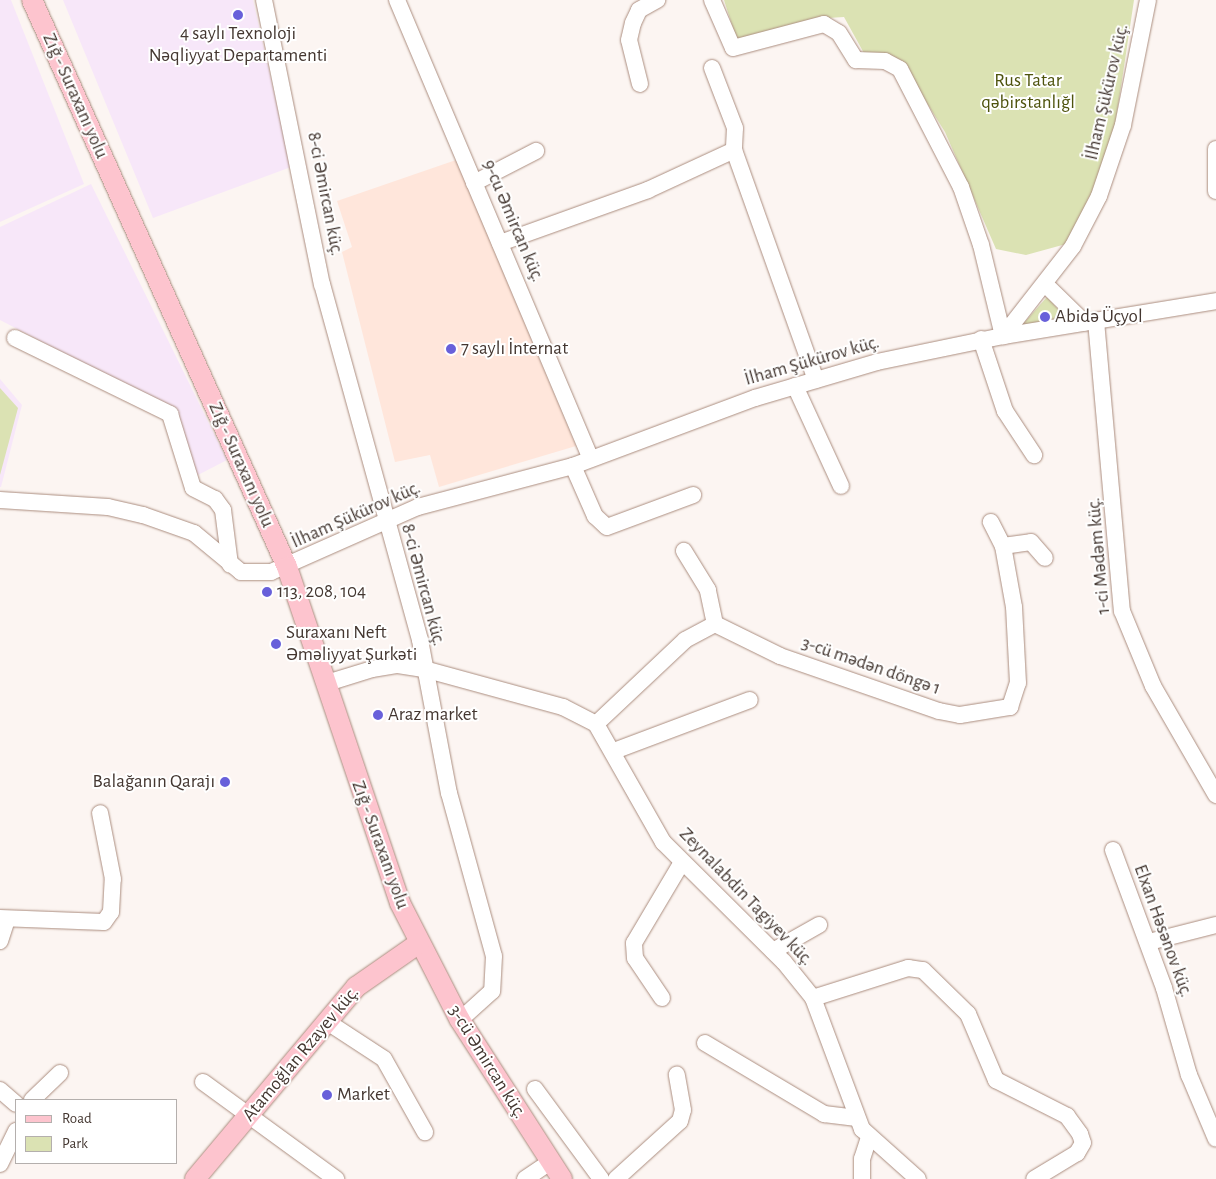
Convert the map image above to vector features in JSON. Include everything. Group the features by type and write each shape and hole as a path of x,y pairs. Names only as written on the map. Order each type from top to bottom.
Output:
{"main road":[{"name":"Zığ - Suraxanı yolu","path":"32,0 287,567 327,683 380,853 418,942"},
{"name":"3-cü Əmircan küç.","path":"418,942 460,1020 562,1179"},
{"name":"Atamoğlan Rzayev küç.","path":"195,1179 326,1021 375,969 418,942"}],"street":[{"name":"8-ci Əmircan küç.","path":"264,0 322,284 385,519 420,640 449,793 494,956 492,991 460,1020"},
{"name":"9-cu Əmircan küç.","path":"397,0 591,459"},
{"path":"640,84 630,40 636,5 657,0"},
{"path":"712,0 733,48 824,24 839,33 856,60 886,61 900,69 961,186 981,245 1003,336 1216,301"},
{"name":"İlham Şükürov küç.","path":"230,565 256,574 287,567 385,519 450,497 572,466 795,386 981,339 1003,336 1046,285 1081,233 1110,171 1148,0"},
{"path":"712,68 735,128 734,150 816,380"},
{"path":"1216,149 1214,173 1216,191"},
{"path":"500,243 648,190 734,150"},
{"path":"474,183 536,151"},
{"path":"1046,285 1090,322"},
{"name":"1-ci Mədəm küç.","path":"1090,322 1125,621 1153,686 1216,795"},
{"path":"16,338 170,414 194,488 215,499 223,510 230,565"},
{"path":"981,339 1005,411 1034,455"},
{"path":"795,386 841,486"},
{"path":"572,466 595,516 607,527 693,495"},
{"path":"0,500 108,507 143,515 194,533 230,565"},
{"path":"992,522 1003,546 1031,542 1045,558"},
{"name":"3-cü mədən döngə 1","path":"716,624 780,656 939,710 994,712 1010,707 1016,698 1014,607 1003,546"},
{"path":"596,724 686,640 716,624 708,590 684,552"},
{"name":"Zeynalabdin Tagiyev küç.","path":"327,683 372,669 398,665 424,669 563,707 596,724 614,751 655,829 681,864 773,950 813,998 856,1118 869,1138 918,1179"},
{"path":"614,751 750,700"},
{"path":"0,942 4,919 104,922 111,912 113,879 100,813"},
{"name":"Elxan Həsənov küç.","path":"1113,850 1127,897 1149,942 1189,1076 1216,1139"},
{"path":"662,998 635,958 634,942 681,864"},
{"path":"773,950 819,925"},
{"path":"1149,942 1216,925"},
{"path":"813,998 908,968 923,970 968,1014 996,1080 1067,1116 1080,1134 1083,1143 1077,1153 1034,1179"},
{"path":"326,1021 384,1059 425,1132"},
{"path":"705,1043 824,1114 856,1118"},
{"path":"33,1099 60,1074"},
{"path":"616,1179 680,1121 684,1110 677,1075"},
{"path":"203,1082 246,1118 336,1179"},
{"path":"535,1089 602,1179"},
{"path":"0,1090 15,1103"},
{"path":"0,1164 15,1133"},
{"path":"862,1179 862,1159 869,1138"},
{"path":"525,1179 550,1162"}],"shaded area":[{"path":"0,0 11,0 84,184 0,222"},
{"path":"63,0 253,0 291,167 153,218"},
{"name":"7 saylı İnternat","path":"456,160 576,446 439,487 430,455 395,462 342,252 352,247 337,201"},
{"path":"91,184 227,460 196,476 177,412 0,320 0,227"},
{"path":"0,379 22,405 1,487 0,487"}],"green space":[{"name":"Rus Tatar qəbirstanlığl","path":"724,0 1134,0 1113,140 1103,175 1066,244 1026,255 996,249 945,132 900,60 865,55 844,17 811,19 738,44"},
{"path":"1047,297 1067,319 1022,325"},
{"path":"0,388 18,408 0,475"}],"place":[{"name":"4 saylı Texnoloji Nəqliyyat Departamenti","path":"238,15"},
{"name":"Abidə Üçyol","path":"1045,317"},
{"name":"7 saylı İnternat","path":"451,349"},
{"name":"113, 208, 104","path":"267,592"},
{"name":"Suraxanı Neft Əməliyyat Şurkəti","path":"276,644"},
{"name":"Araz market","path":"378,715"},
{"name":"Balağanın Qarajı","path":"225,782"},
{"name":"Market","path":"327,1095"}]}
